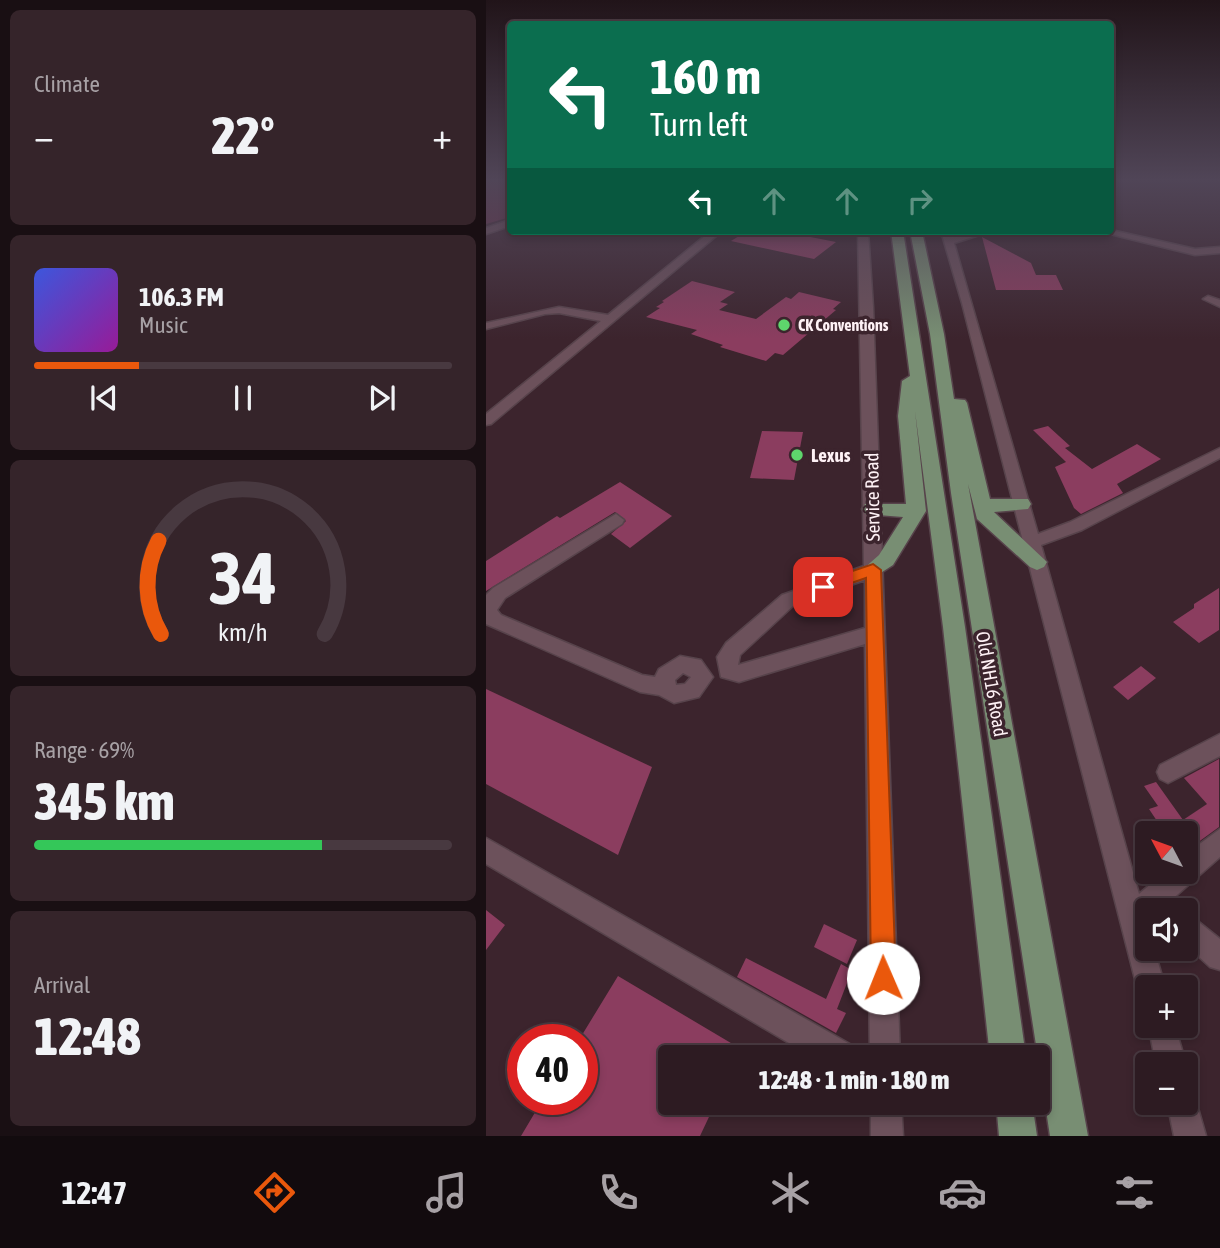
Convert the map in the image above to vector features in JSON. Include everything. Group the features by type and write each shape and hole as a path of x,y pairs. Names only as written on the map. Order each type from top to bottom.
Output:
{"main road":[{"name":"Old NH16 Road","path":"898,235 954,627 1006,1045"},
{"name":"Old NH16 Road","path":"917,235 937,334 960,493 1069,1136"},
{"path":"937,334 962,412 984,514 1037,562"},
{"path":"873,570 886,560 916,511 906,416 914,349"},
{"path":"983,506 1021,504"},
{"path":"872,509 916,511"},
{"path":"1016,1115 1018,1136"}],"street":[{"path":"1114,233 1195,251 1219,250"},
{"path":"486,421 712,235"},
{"name":"Service Road","path":"863,235 885,1045"},
{"path":"947,236 968,303 1148,975"},
{"path":"486,326 545,311 560,310 610,319"},
{"path":"1032,542 1076,526 1219,452"},
{"path":"616,520 499,593 487,612 494,620 640,683 664,687 666,675 680,664 694,666 703,677 728,671 739,674 875,633"},
{"path":"728,671 727,657 733,649 781,605 798,596 873,570"},
{"path":"1168,772 1219,744"},
{"path":"1198,860 1219,841"},
{"path":"486,850 822,1045"},
{"path":"1164,898 1175,884"},
{"path":"1198,939 1219,957"},
{"path":"886,1115 887,1136"},
{"path":"1185,1115 1191,1136"}],"building":[{"path":"741,235 800,235 836,242 814,259 731,241"},
{"path":"982,237 1031,263 1036,275 1056,275 1063,290 996,290"},
{"path":"692,281 735,292 720,302 728,304 719,310 756,319 786,297 791,299 799,292 841,302 833,309 836,310 783,355 775,353 766,361 720,347 723,345 691,334 697,330 646,317 660,308 656,307 664,302 662,301"},
{"path":"1048,426 1070,446 1065,448 1092,469 1137,444 1161,459 1117,484 1123,493 1081,514 1074,508 1055,467 1066,462 1033,430"},
{"path":"762,431 803,432 794,480 750,478"},
{"path":"620,482 672,516 630,548 611,534 626,521 615,512 486,591 486,561 557,516 560,518"},
{"path":"1219,588 1219,630 1199,643 1173,622"},
{"path":"1141,666 1156,678 1128,700 1113,687"},
{"path":"486,689 652,767 618,855 486,784"},
{"path":"1219,759 1219,827 1198,842 1198,821 1157,821 1149,809 1158,806 1144,786 1156,782 1183,820 1207,804 1184,778"},
{"path":"486,910 505,925 486,950"},
{"path":"824,924 857,940 847,964 814,947"},
{"path":"746,958 826,999 841,964 852,970 837,1009 846,1013 836,1033 737,977"},
{"path":"618,976 734,1045 658,1045 658,1115 710,1115 700,1136 521,1136 533,1115 598,1115 598,1024 589,1024"}],"place":[{"name":"CK Conventions","path":"784,325"},
{"name":"Lexus","path":"797,455"}],"route":[{"path":"823,587 873,570 883,978"}]}
